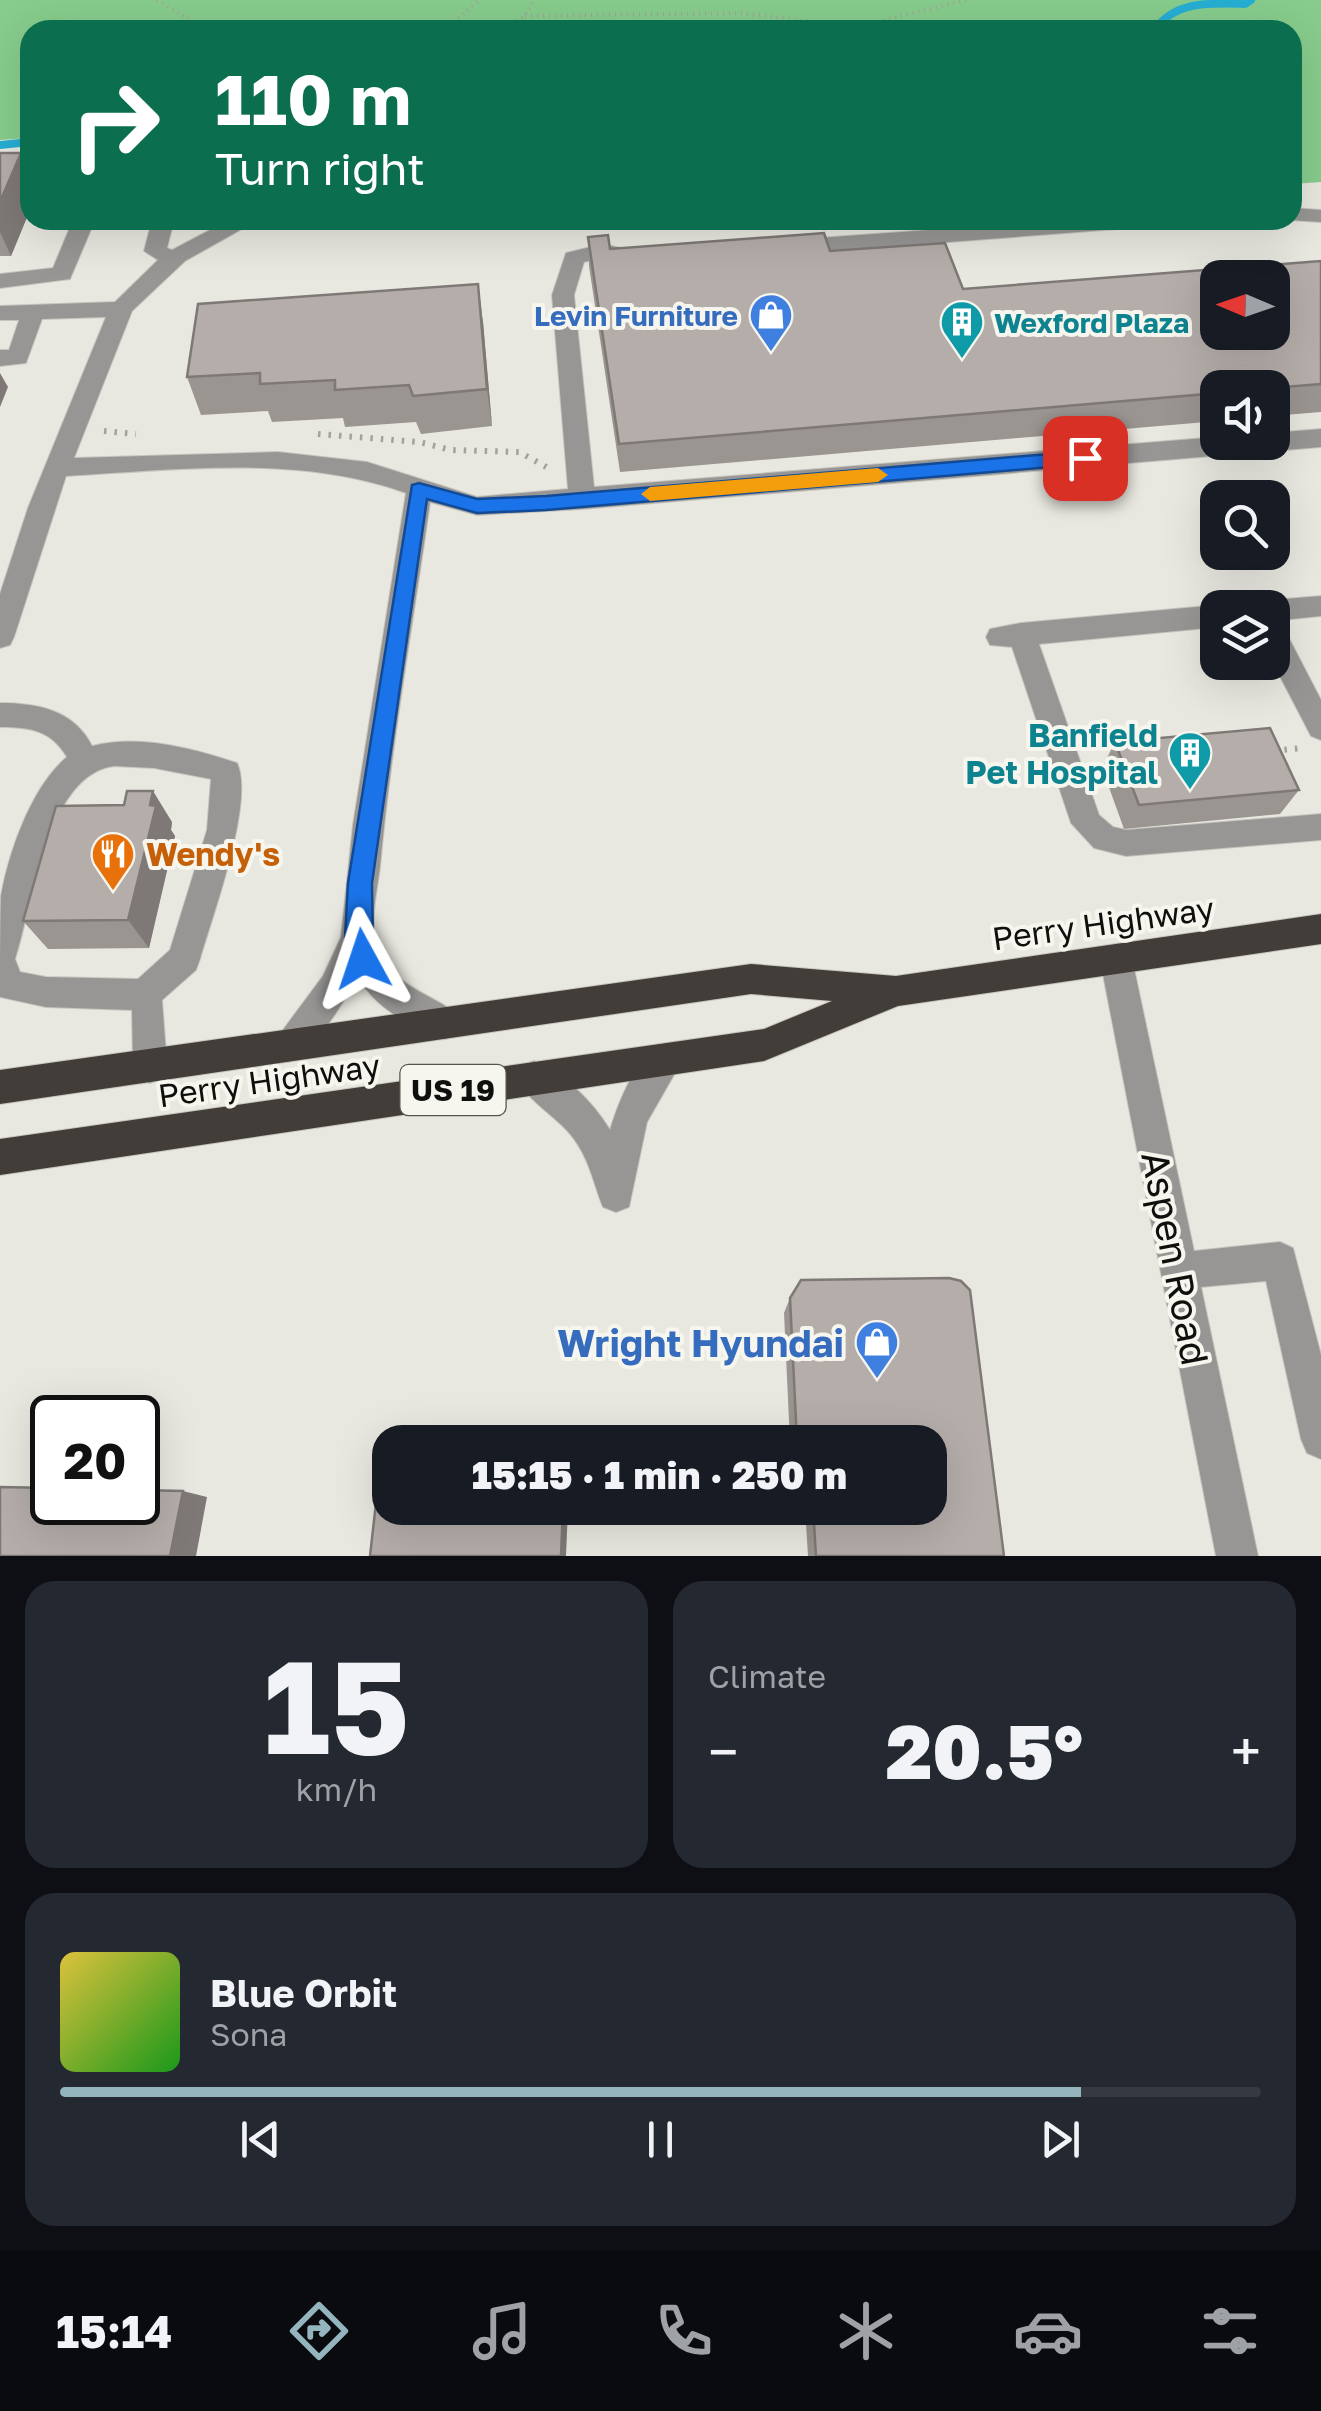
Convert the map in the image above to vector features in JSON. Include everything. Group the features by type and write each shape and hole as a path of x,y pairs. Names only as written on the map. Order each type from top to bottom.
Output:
{"highway":[{"name":"Perry Highway","path":"0,1087 751,980 896,991 1321,929"},
{"name":"Perry Highway","path":"0,1157 764,1045 896,991"}],"street":[{"path":"0,281 62,274 80,230"},
{"path":"161,230 156,250 172,258"},
{"path":"0,637 57,468 121,310 142,282 172,258 227,230"},
{"path":"769,248 1018,230"},
{"path":"582,500 563,295 574,258 586,252 653,257"},
{"path":"0,358 18,357 34,310"},
{"path":"0,313 121,310"},
{"path":"1290,440 1321,438"},
{"path":"57,468 176,462 316,462 357,469 477,506 1200,448"},
{"path":"288,1046 335,987 357,937 368,825 419,490"},
{"path":"1290,609 1321,606"},
{"path":"1200,618 1010,636 1056,727 1086,823 1105,839 1126,843 1321,827"},
{"path":"1290,676 1317,738"},
{"path":"0,715 28,714 56,724 76,739 84,761"},
{"path":"140,754 202,762 226,772 222,830 184,959 144,994 46,992 8,984 0,960 32,846 57,786 84,761 140,754"},
{"path":"357,937 363,959 390,996 445,1023"},
{"name":"Aspen Road","path":"1116,959 1237,1556"},
{"path":"144,994 149,1009 150,1066"},
{"path":"534,1078 568,1103 604,1148 616,1194 622,1135 640,1092 666,1059"},
{"path":"1179,1271 1280,1261 1321,1439"}],"path":[{"path":"157,0 191,20"},
{"path":"456,20 479,0"},
{"path":"525,16 534,0"},
{"path":"885,20 966,0"},
{"path":"518,20 525,16 742,13 799,20"},
{"path":"1273,751 1317,738"}],"green space":[{"path":"0,0 1321,0 1321,182 1302,183 1302,20 20,20 20,139 0,140"}],"building":[{"path":"0,153 20,153 20,155 0,202"},
{"name":"Wexford Plaza","path":"824,233 830,251 945,243 963,289 1200,270 1200,350 1290,350 1290,263 1321,261 1321,384 1290,387 1290,370 1200,370 1200,395 619,444 588,237 608,235 610,249"},
{"path":"478,284 487,389 413,396 409,385 335,390 335,380 260,384 260,373 187,377 198,304"},
{"path":"1270,728 1299,790 1139,805 1115,742"},
{"path":"127,791 153,791 150,805 156,806 128,920 23,921 56,806 124,805"},
{"name":"Wright Hyundai","path":"949,1278 961,1281 970,1290 1004,1556 816,1556 814,1525 947,1525 947,1425 796,1425 790,1298 801,1280"},
{"path":"0,1487 30,1488 30,1525 160,1525 160,1490 183,1491 170,1556 0,1556"},
{"path":"374,1525 562,1525 561,1556 370,1556"}],"waterway":[{"path":"1163,20 1195,5 1245,4 1251,0"},
{"path":"0,145 20,143"}],"slow traffic":[{"path":"650,494 878,475"}],"place":[{"name":"Levin Furniture","path":"771,353"},
{"name":"Wexford Plaza","path":"962,360"},
{"name":"Banfield Pet Hospital","path":"1190,791"},
{"name":"Wendy's","path":"113,892"},
{"name":"Wright Hyundai","path":"877,1380"}],"route":[{"path":"363,959 357,937 360,883 419,490 477,506 546,503 1085,458"}]}
